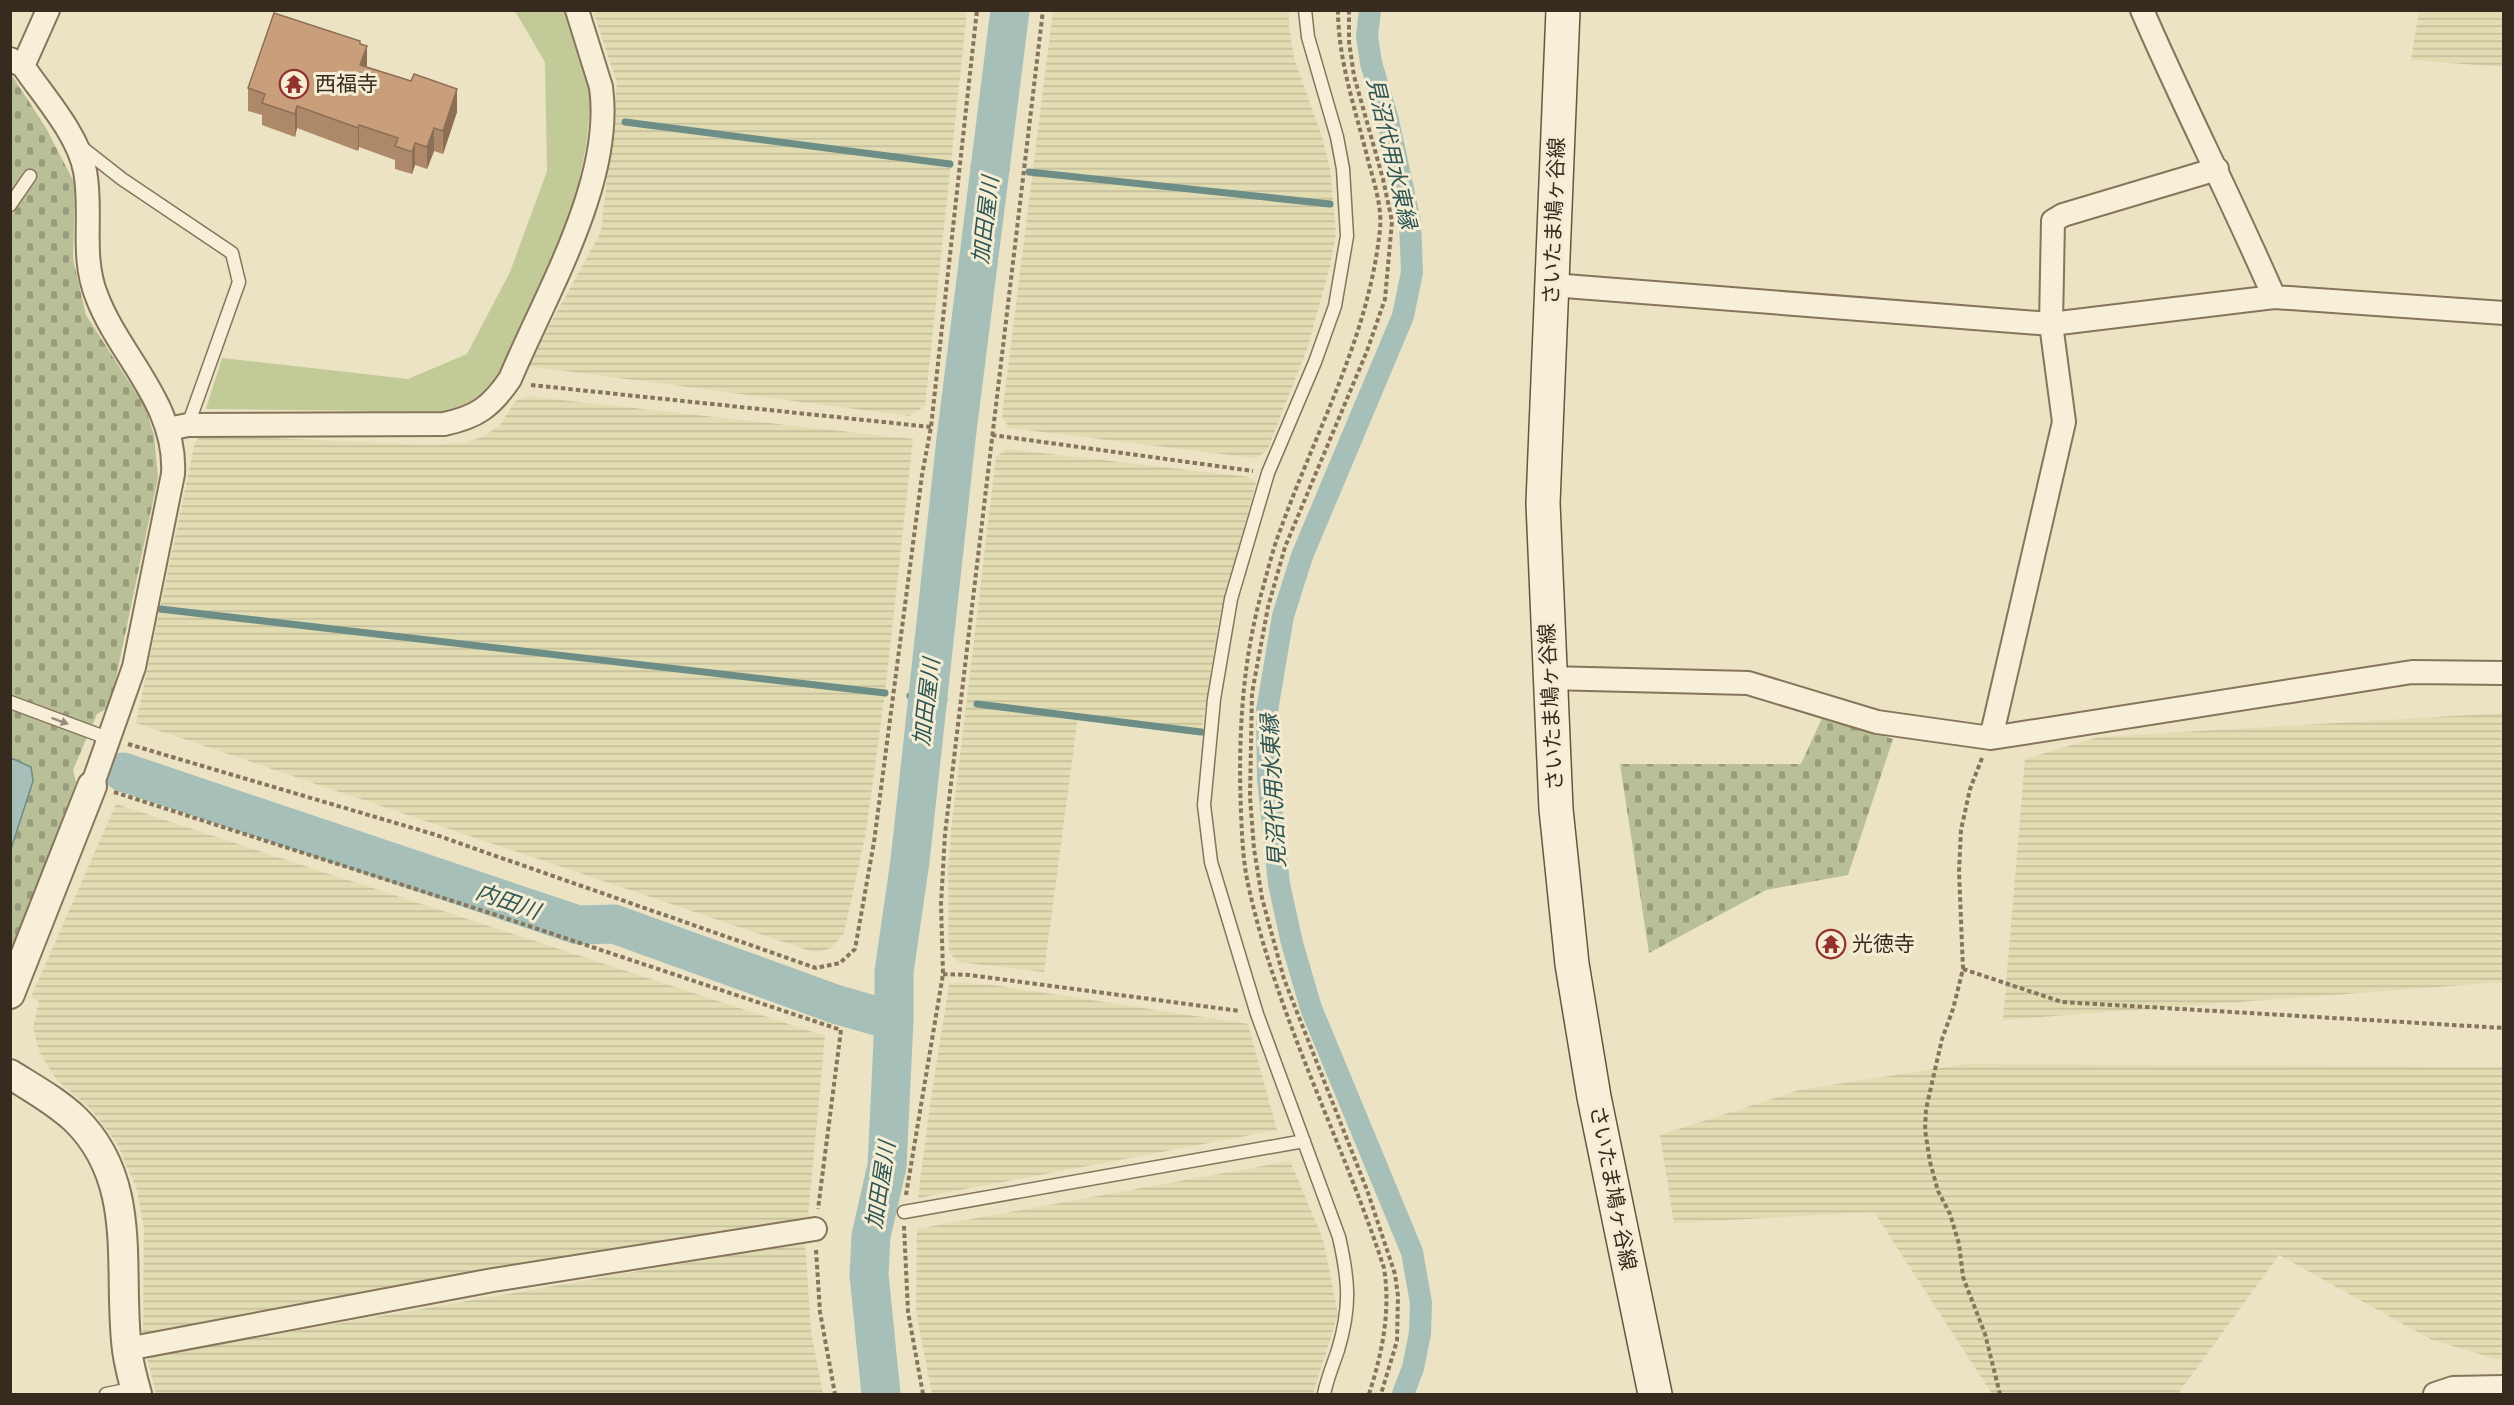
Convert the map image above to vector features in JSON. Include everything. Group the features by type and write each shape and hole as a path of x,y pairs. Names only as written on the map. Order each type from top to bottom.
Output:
{"main road":[{"name":"さいたま鳩ヶ谷線","path":"1563,10 1544,503 1549,678 1556,809 1572,964 1594,1097 1654,1395"}],"street":[{"path":"10,994 108,745 134,667 173,474 178,427 160,407 106,317 93,286 88,261 86,171 76,143 17,62 48,10"},
{"path":"178,427 444,424 475,416 499,396 510,379 591,191 598,154 603,99 577,10"},
{"path":"2142,10 2274,297"},
{"path":"1991,738 2064,422 2051,324 2053,221 2063,215 2217,169"},
{"path":"1552,285 2051,324 2274,297 2504,313"},
{"path":"1549,678 1748,683 1877,722 1991,738 2412,672 2504,673"},
{"path":"10,1074 77,1120 98,1148 114,1182 123,1237 127,1349 136,1391"},
{"path":"127,1349 493,1280 815,1229"},
{"path":"2435,1395 2453,1388 2504,1387"}],"lane":[{"path":"1305,10 1308,37 1341,158 1346,193 1347,236 1335,306 1315,362 1268,473 1231,599 1214,699 1204,805 1211,862 1257,1014 1339,1237 1348,1287 1343,1330 1324,1395"},
{"path":"76,143 123,179 232,254 239,282 178,427"},
{"path":"10,205 30,176"},
{"path":"10,702 108,745"},
{"path":"904,1212 1304,1141"},
{"path":"106,1395 136,1391"}],"path":[{"path":"108,745 433,834 816,968 840,963 855,949 874,842 922,475 931,426 977,10"},
{"path":"923,1395 908,1312 904,1212 943,974 941,904 945,834 1042,10"},
{"path":"1338,10 1338,38 1375,186 1380,225 1370,290 1359,333 1280,528 1261,595 1246,662 1240,789 1242,848 1247,881 1259,930 1295,1036 1384,1268 1387,1282 1384,1332 1380,1361 1370,1395"},
{"path":"1349,10 1349,42 1354,76 1383,179 1392,221 1385,299 1367,351 1285,547 1268,607 1252,693 1250,797 1254,849 1262,898 1284,979 1367,1190 1395,1274 1398,1296 1397,1341 1381,1395"},
{"path":"510,379 520,384 931,426"},
{"path":"992,435 1268,473"},
{"path":"1991,738 1970,789 1961,830 1959,871 1963,969 1953,1009 1942,1039 1926,1109 1925,1131 1938,1191 1950,1214 1959,1244 1964,1277 1985,1334 2000,1395"},
{"path":"95,779 842,1030 815,1229 820,1312 835,1395"},
{"path":"1963,969 2062,1002 2504,1028"},
{"path":"943,974 969,975 1257,1014"}],"shaded area":[{"path":"1053,10 1289,11 1294,58 1321,134 1330,168 1336,233 1330,266 1308,346 1267,451 1255,458 1009,428 1002,416"},
{"path":"593,11 967,11 925,406 909,416 527,366 601,232 617,83"},
{"path":"2419,11 2503,11 2503,67 2411,60"},
{"path":"526,396 913,439 885,693 866,832 844,933 831,948 816,953 136,723 195,442 201,435 428,445 466,443 484,436 499,426 516,401"},
{"path":"1007,449 1249,477 1256,483 1220,614 1201,732 1078,716 1044,972 958,962 949,952 948,870 951,831 996,457"},
{"path":"2503,713 2503,982 2003,1020 2025,759 2099,737"},
{"path":"116,804 825,1036 808,1217 143,1333 144,1228 137,1190 117,1143 89,1107 56,1079 40,1053 33,1029 39,1001 31,997"},
{"path":"958,982 1000,986 1248,1024 1277,1130 918,1198 949,985"},
{"path":"1966,1064 2503,1067 2503,1361 2432,1340 2279,1255 2178,1394 1992,1394 1874,1212 1674,1223 1660,1135 1799,1090"},
{"path":"1290,1161 1323,1239 1338,1314 1313,1394 932,1394 916,1311 917,1229"},
{"path":"805,1242 811,1331 823,1394 156,1394 147,1357"}],"green space":[{"path":"515,11 567,11 592,92 586,146 573,211 533,311 484,398 458,412 206,409 222,358 408,379 467,354 510,272 547,171 545,62"},
{"path":"11,74 46,128 75,184 73,259 86,315 145,407 154,435 158,477 110,707 97,714 73,770 76,782 11,955"},
{"path":"1823,716 1893,739 1848,875 1766,890 1649,953 1620,764 1801,764"}],"water":[{"path":"11,758 31,767 33,781 11,849"}],"building":[{"path":"274,13 360,41 360,44 367,46 360,65 411,81 414,74 457,89 443,131 434,128 427,147 415,143 412,152 395,146 398,138 359,125 358,128 297,106 295,114 262,103 265,94 248,88"}],"waterway":[{"name":"加田屋川","path":"881,1394 869,1275 871,1236 887,1166 894,972 910,861 956,439 1010,10"},
{"name":"見沼代用水東縁","path":"1370,10 1367,36 1371,63 1388,120 1410,222 1412,272 1403,316 1302,556 1283,616 1267,711 1268,779 1279,884 1292,943 1311,1008 1412,1252 1421,1303 1420,1333 1413,1368 1403,1394"},
{"path":"625,122 950,164"},
{"name":"加田屋川","path":"974,166 1006,170"},
{"path":"1029,172 1330,204"},
{"path":"160,609 885,693"},
{"name":"加田屋川","path":"910,696 944,700"},
{"path":"977,704 1201,732"},
{"name":"内田川","path":"123,772 578,925 614,924 835,1004 894,1021"}],"place":[{"name":"西福寺","path":"294,84"},
{"name":"光徳寺","path":"1831,944"}]}
